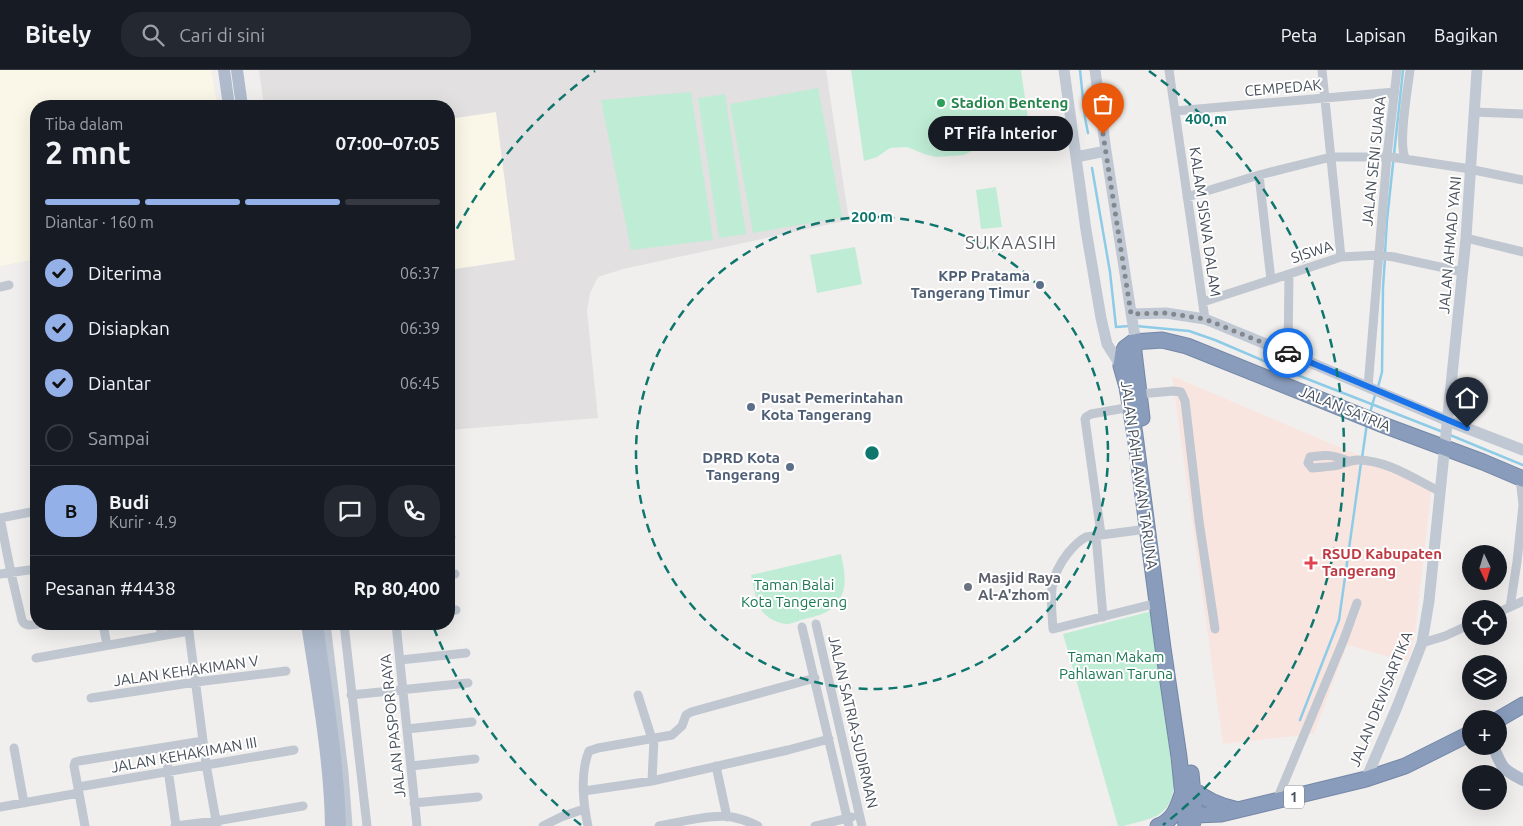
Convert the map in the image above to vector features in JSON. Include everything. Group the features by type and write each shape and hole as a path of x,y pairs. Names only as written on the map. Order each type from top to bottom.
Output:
{"highway":[{"path":"1121,366 1122,352 1136,338"},
{"name":"JALAN PAHLAWAN TARUNA","path":"1136,338 1134,352 1171,637 1191,821"},
{"name":"JALAN SATRIA","path":"1136,338 1162,340 1187,346 1369,419 1445,446 1522,479"},
{"name":"JALAN PAHLAWAN TARUNA","path":"1121,366 1131,407 1179,756 1188,790"},
{"path":"1507,714 1523,705"},
{"name":"1","path":"1191,821 1366,779 1405,766 1462,738"},
{"path":"1158,826 1174,815 1188,790 1214,804 1239,810"}],"main road":[{"path":"224,70 228,100"},
{"path":"237,70 241,100"},
{"name":"JALAN PAHLAWAN TARUNA","path":"1064,70 1101,318 1107,344 1121,366"},
{"path":"1095,70 1131,317 1136,338"},
{"name":"JALAN AHMAD YANI","path":"1448,423 1466,238 1477,70"},
{"path":"1076,157 1106,151"},
{"path":"1131,317 1166,313 1205,319 1448,423 1523,450"},
{"name":"JALAN DEWISARTIKA","path":"1366,779 1398,707 1422,644 1429,600 1448,423"},
{"path":"308,630 324,746 331,826"},
{"path":"318,630 339,790 340,826"},
{"path":"326,630 342,764 347,826"},
{"path":"1497,755 1501,766 1510,774 1523,780"}],"street":[{"name":"KALAM SISWA DALAM","path":"1169,70 1205,319"},
{"path":"1322,70 1341,257"},
{"name":"JALAN SENI SUARA","path":"1369,388 1397,70"},
{"path":"1405,159 1403,138 1410,70"},
{"name":"CEMPEDAK","path":"1175,111 1395,92"},
{"path":"1474,112 1523,114"},
{"path":"1187,197 1260,175 1331,157 1389,156 1523,180"},
{"path":"1260,175 1271,280"},
{"path":"1466,238 1523,252"},
{"name":"SISWA","path":"1203,302 1341,257 1380,255 1463,272"},
{"path":"1288,353 1290,274"},
{"path":"1140,394 1181,392 1185,401 1199,521 1215,629"},
{"path":"1102,617 1098,535 1085,419 1091,414 1131,407"},
{"path":"1348,461 1372,461 1386,465 1437,490 1440,494"},
{"path":"1510,607 1523,505 1522,479"},
{"path":"30,513 0,518 23,623 30,625"},
{"path":"1147,529 1086,537 1077,542 1062,560 1052,584 1053,629 1157,604"},
{"path":"1517,562 1523,571"},
{"path":"0,574 30,570"},
{"path":"1507,608 1523,600"},
{"path":"1276,802 1344,639 1357,603"},
{"name":"JALAN SATRIA-SUDIRMAN","path":"816,624 862,826"},
{"name":"JALAN SATRIA-SUDIRMAN","path":"802,627 848,822"},
{"path":"1422,644 1462,628"},
{"path":"104,630 107,645"},
{"path":"160,630 162,636"},
{"path":"36,658 162,636 178,630"},
{"path":"189,630 206,764 216,823"},
{"path":"345,630 367,826"},
{"name":"JALAN PASPOR RAYA","path":"397,630 417,826"},
{"path":"400,660 466,653"},
{"name":"JALAN KEHAKIMAN V","path":"90,698 286,671"},
{"path":"588,826 584,809 584,792 586,759 589,751 672,735 682,726 686,715 691,712 815,678"},
{"path":"352,695 468,683"},
{"path":"638,695 653,739 652,781"},
{"path":"407,729 472,722"},
{"path":"584,792 652,781 829,739"},
{"path":"85,826 74,766 75,762 203,741"},
{"path":"14,748 24,802"},
{"path":"165,748 175,826 216,823 303,806"},
{"name":"JALAN KEHAKIMAN III","path":"0,807 206,764 294,750"},
{"path":"411,766 475,759"},
{"path":"716,766 729,820"},
{"path":"414,803 478,796"},
{"path":"543,826 584,809"},
{"path":"815,826 848,822 860,815"},
{"path":"660,826 698,819 748,821 758,826"}],"shaded area":[{"path":"0,70 211,70 216,100 30,100 30,260 0,266"},
{"path":"259,70 826,70 849,220 623,269 598,277 590,293 587,311 598,418 455,430 455,269 515,260 496,112 455,118 455,100 263,100"},
{"path":"496,112 515,260 455,269 455,118"},
{"name":"RSUD Kabupaten Tangerang","path":"1172,376 1365,458 1428,488 1431,492 1415,634 1408,662 1347,645 1314,734 1223,744"}],"green space":[{"name":"Stadion Benteng","path":"851,70 1022,70 1032,144 1009,142 1008,135 993,137 983,145 964,155 936,157 907,147 890,148 877,157 864,161"},
{"path":"818,88 842,217 753,233 730,104"},
{"path":"691,92 713,240 631,250 601,100"},
{"path":"725,94 746,234 719,238 698,98"},
{"path":"996,187 1002,227 981,229 976,190"},
{"path":"855,247 862,284 817,293 810,255"},
{"name":"Taman Balai Kota Tangerang","path":"841,554 845,577 844,588 837,604 828,611 817,616 786,624 773,620 762,611 756,598 751,575"},
{"name":"Taman Makam Pahlawan Taruna","path":"1152,611 1174,786 1172,797 1163,811 1150,819 1118,826 1063,634"}],"waterway":[{"path":"1080,70 1088,133"},
{"path":"1385,253 1403,70"},
{"path":"1092,168 1110,272 1116,327 1130,326"},
{"path":"1378,387 1382,372 1385,258"},
{"path":"1136,326 1189,331 1443,432"},
{"path":"1370,413 1375,395"},
{"path":"1362,458 1367,423"},
{"path":"1450,435 1523,465"},
{"path":"1300,720 1339,620 1361,463"}],"way so far":[{"path":"1103,134 1131,314 1166,313 1205,319 1288,353"}],"place":[{"name":"Stadion Benteng","path":"941,103"},
{"name":"PT Fifa Interior","path":"1103,134"},
{"name":"KPP Pratama Tangerang Timur","path":"1040,285"},
{"name":"Pusat Pemerintahan Kota Tangerang","path":"751,407"},
{"name":"DPRD Kota Tangerang","path":"790,467"},
{"name":"RSUD Kabupaten Tangerang","path":"1311,563"},
{"name":"Masjid Raya Al-A'zhom","path":"968,587"}],"district":[{"name":"SUKAASIH","path":"1011,243"}],"route":[{"path":"1288,353 1467,428"}]}
